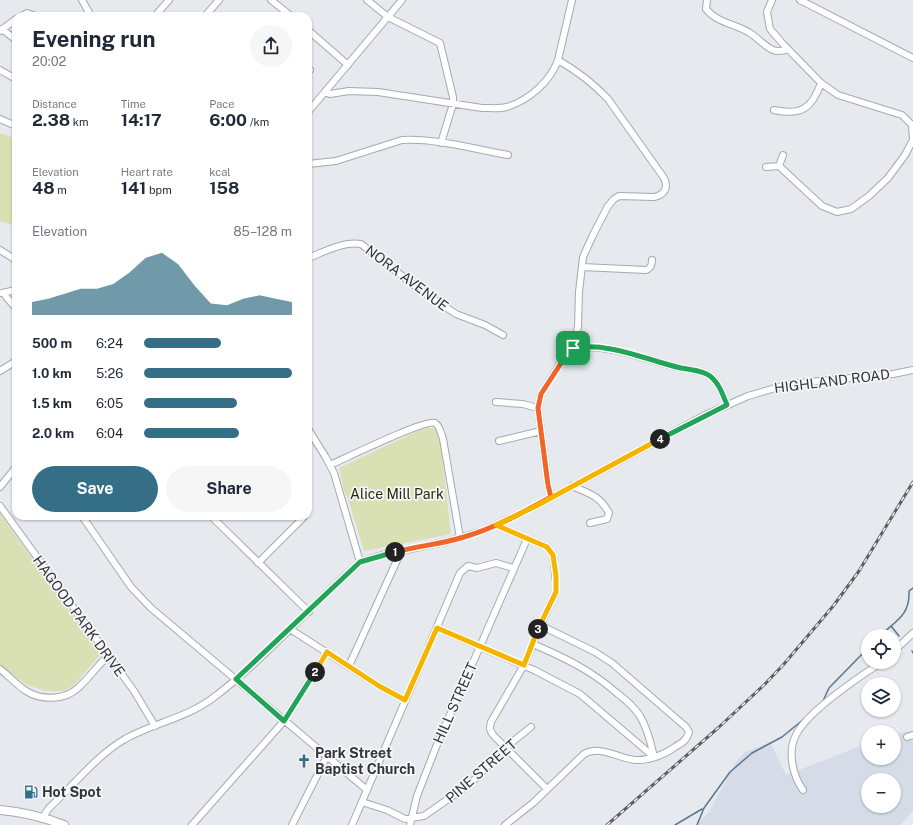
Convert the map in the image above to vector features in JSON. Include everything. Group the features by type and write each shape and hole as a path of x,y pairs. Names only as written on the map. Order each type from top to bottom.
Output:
{"main road":[{"path":"0,810 17,811 64,825"}],"street":[{"path":"82,0 89,12"},
{"path":"159,12 169,0"},
{"path":"208,12 219,0"},
{"path":"271,0 286,12"},
{"path":"367,0 388,17 440,43 453,97 453,104 442,143"},
{"path":"312,107 402,0"},
{"path":"325,92 330,94 349,91 378,92 482,108 498,109 506,107 519,102 536,90 550,77 558,60 572,0"},
{"path":"766,167 779,166 822,206 837,212 852,209 869,196 888,178 905,155 913,140 912,125 902,115 838,95 821,83 770,29 767,12 772,0"},
{"path":"800,0 913,58"},
{"path":"705,1 706,9 711,15 749,32 760,39 767,47 775,51 781,52 788,49"},
{"path":"12,22 1,30 12,37"},
{"path":"312,34 348,65"},
{"path":"551,497 548,485 538,408 541,394 567,354 573,348 578,326 579,292 584,257 593,235 608,206 614,199 619,196 654,197 663,193 666,185 664,178 608,99 586,78 558,60"},
{"path":"0,70 12,77"},
{"path":"774,110 790,112 804,109 814,100 821,83"},
{"path":"0,119 12,124"},
{"path":"312,164 336,161 402,140 412,139 508,155"},
{"path":"779,166 784,155"},
{"name":"NORA AVENUE","path":"312,257 354,242 361,244 423,292 456,314 485,324 503,335"},
{"path":"0,250 12,258"},
{"path":"582,267 646,270 652,264 652,260"},
{"path":"2,293 12,291"},
{"path":"2,293 12,304"},
{"path":"573,348 590,347 609,350 702,372 710,376 714,381 727,405"},
{"path":"0,370 12,363"},
{"name":"HIGHLAND ROAD","path":"47,821 49,808 99,759 127,738 186,714 211,699 236,679 309,612 360,562 399,551 460,538 496,525 650,444 727,405 754,394 789,384 893,374 913,370"},
{"path":"496,402 523,404 538,408"},
{"path":"330,465 413,428 431,422 435,423 439,427 443,439 460,538"},
{"path":"499,440 541,431"},
{"path":"312,436 330,465 360,562"},
{"path":"0,487 12,472"},
{"path":"572,486 599,499 603,502 609,513 607,519 590,523"},
{"name":"HAGOOD PARK DRIVE","path":"0,506 144,706 155,726"},
{"path":"85,520 131,587 151,608 367,790"},
{"path":"215,520 309,612"},
{"path":"258,563 301,520"},
{"path":"496,525 547,547 553,555 556,576 556,592 540,625 524,665 489,728 494,736 547,789"},
{"name":"HILL STREET","path":"410,825 413,818 417,796 436,748 513,568 527,539"},
{"path":"349,666 398,558 399,551"},
{"path":"352,825 460,572 468,566 477,568 496,563 513,568"},
{"path":"505,825 547,789 584,754 590,751 607,752 636,760 663,755 688,738 689,732 686,727 612,663 595,652 540,625"},
{"path":"437,628 524,665 580,694 654,757"},
{"path":"290,629 379,686 405,700"},
{"path":"901,644 913,633"},
{"path":"533,644 572,661 587,670 627,701 640,717 652,744 654,757"},
{"path":"192,825 284,721 327,652"},
{"path":"0,670 26,691 34,695 44,697 60,697 68,695 77,689 108,656"},
{"path":"803,790 792,763 791,751 795,736 801,726 827,703 873,669"},
{"name":"PINE STREET","path":"413,818 424,816 453,797 471,783 506,747 531,728"},
{"path":"292,825 327,756"},
{"path":"362,802 382,808 405,819 413,818"}],"shaded area":[{"path":"912,731 913,733 913,811 900,825 696,825 709,812 736,762 745,752 770,742 786,775 861,746 861,765 901,765 901,733"}],"green space":[{"path":"0,133 12,138 12,225 0,221"},
{"name":"Alice Mill Park","path":"426,427 437,429 441,445 451,534 364,551 347,496 345,494 339,468"},
{"path":"0,514 101,654 74,685 64,691 46,691 27,685 0,665"}],"waterway":[{"path":"887,629 901,617 907,606 909,591 913,588"},
{"path":"822,703 829,688 861,655"},
{"path":"697,825 704,808 730,772 752,753 782,737 804,719"},
{"path":"675,825 702,809"}],"railway":[{"path":"607,825 718,728 784,664 834,605 859,571 913,482"}],"place":[{"name":"Park Street Baptist Church","path":"304,761"},
{"name":"Hot Spot","path":"31,792"}],"route":[{"path":"573,348 567,354 541,394 539,400 538,408 548,485 551,497 536,506 475,534 382,555 360,562 309,612 236,679 284,721 327,652 379,686 405,700 437,628 524,665 538,628 556,592 556,576 553,555 547,547 496,525 536,506 650,444 727,405 714,381 710,376 702,372 609,350 590,347 573,348"}]}
